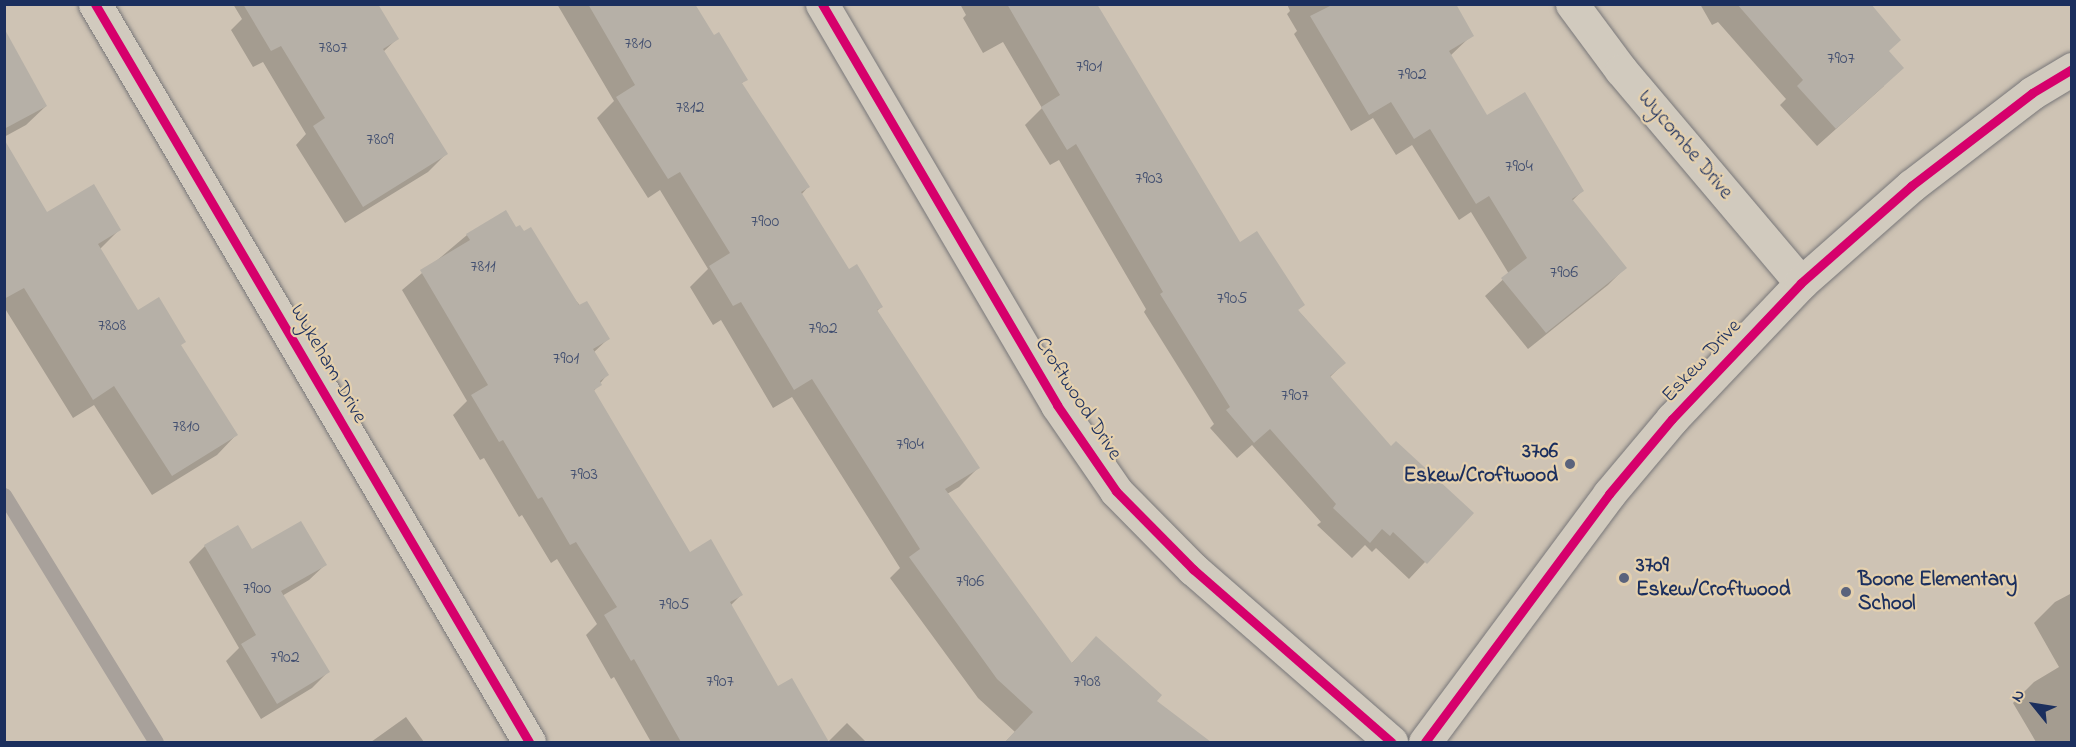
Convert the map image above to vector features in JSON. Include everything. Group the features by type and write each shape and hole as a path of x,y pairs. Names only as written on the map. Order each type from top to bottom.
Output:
{"street":[{"name":"Wykeham Drive","path":"95,4 529,742"},
{"name":"Croftwood Drive","path":"822,4 1057,405 1116,490 1193,569 1391,742"},
{"name":"Wycombe Drive","path":"1572,4 1621,70 1801,283"},
{"name":"Eskew Drive","path":"1425,742 1609,494 1672,419 1801,283 1911,186 2032,93 2072,69"}],"building":[{"path":"243,4 378,4 399,39 383,49 448,154 363,207 313,126 325,118 281,46 271,51"},
{"path":"588,4 695,4 714,35 719,32 748,80 742,83 810,187 801,192 849,269 857,264 883,307 877,310 980,468 945,489 1072,663 1096,636 1162,695 1157,701 1211,742 1005,742 1033,712 997,679 909,557 920,549 812,379 794,390 741,302 733,306 709,266 730,253 680,172 668,179 616,97 635,85"},
{"path":"1007,4 1097,4 1240,242 1257,231 1305,305 1298,310 1346,363 1330,376 1391,446 1396,441 1474,513 1427,564 1393,532 1390,536 1382,529 1370,543 1333,508 1336,504 1270,429 1254,443 1226,410 1230,407 1160,294 1163,292 1076,144 1067,150 1041,107 1060,95"},
{"path":"1334,4 1456,4 1474,36 1449,51 1487,115 1525,92 1584,191 1572,199 1627,268 1546,333 1501,278 1527,258 1489,196 1476,204 1430,129 1414,139 1391,102 1369,115 1310,16"},
{"path":"1737,4 1871,4 1901,40 1889,51 1904,68 1836,129 1797,86 1803,80"},
{"path":"4,28 47,106 4,129"},
{"path":"4,139 47,212 94,184 121,230 98,244 138,310 159,297 186,342 181,345 238,435 172,476 114,386 93,400 24,288 4,299"},
{"path":"506,210 516,227 520,225 524,231 531,227 579,305 587,301 610,339 593,349 609,375 600,381 602,385 594,390 690,552 711,539 743,595 730,602 778,686 792,678 829,742 681,742 634,659 631,661 604,615 617,607 576,542 570,545 542,497 538,499 503,440 499,442 471,395 488,385 420,270 470,240 466,234"},
{"path":"301,521 327,565 281,591 330,672 277,704 241,644 256,635 204,545 238,525 252,549"}],"waterway":[{"path":"4,495 156,742"}],"cycle path":[{"path":"95,4 529,742"},
{"path":"822,4 1057,405 1116,491 1193,569 1391,742"},
{"path":"1425,742 1609,494 1672,419 1801,283 1911,186 2032,93 2072,69"}],"place":[{"name":"3706 Eskew/Croftwood","path":"1570,464"},
{"name":"3709 Eskew/Croftwood","path":"1624,578"},
{"name":"Boone Elementary School","path":"1846,592"}]}
